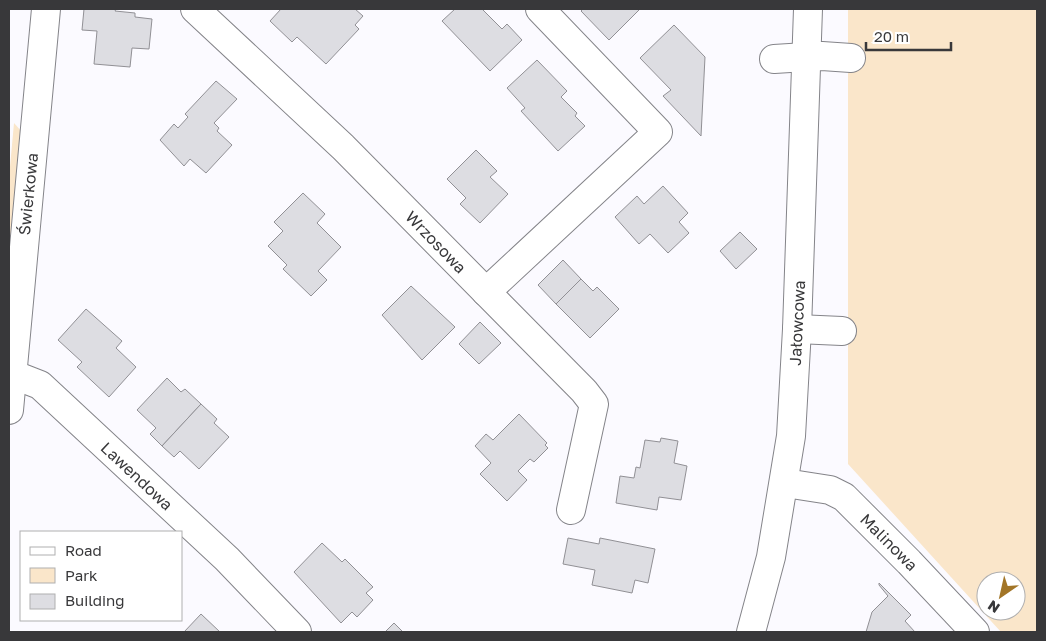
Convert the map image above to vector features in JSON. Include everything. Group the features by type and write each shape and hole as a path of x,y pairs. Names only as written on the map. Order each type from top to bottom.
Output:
{"street":[{"name":"Świerkowa","path":"9,410 13,313 46,9"},
{"name":"Wrzosowa","path":"195,9 343,147 584,391 594,404 571,510"},
{"path":"486,292 658,132 540,9"},
{"name":"Jałowcowa","path":"751,632 771,557 785,483 791,436 797,329 808,9"},
{"path":"774,58 852,58"},
{"path":"797,329 842,331"},
{"name":"Lawendowa","path":"11,376 40,385 227,560 297,632"},
{"name":"Malinowa","path":"785,483 825,489 844,497 910,562 975,632"}],"green space":[{"path":"848,9 1037,9 1037,632 1001,632 991,621 1026,621 1026,571 976,571 976,605 848,464"},
{"path":"14,123 22,132 9,280 9,178"}],"building":[{"path":"84,9 116,9 115,11 135,13 135,17 152,19 149,49 132,48 130,67 94,64 97,31 82,30"},
{"path":"281,9 355,9 363,16 355,25 359,29 326,64 297,37 292,42 270,21"},
{"path":"455,9 482,9 502,29 507,24 522,40 490,71 442,21"},
{"path":"583,9 639,10 609,40 581,11"},
{"path":"674,25 705,57 701,136 663,96 671,90 640,58"},
{"path":"537,60 567,91 561,97 577,113 575,116 585,126 558,151 521,111 525,108 507,88"},
{"path":"216,81 237,99 214,123 219,128 217,131 232,145 206,173 190,159 184,166 160,140 174,124 178,128 188,117 185,114"},
{"path":"476,150 497,171 490,177 508,194 480,223 460,204 466,198 447,179"},
{"path":"663,186 688,213 679,222 689,233 668,253 650,234 639,244 615,217 637,196 644,204"},
{"path":"303,193 325,214 317,223 341,247 318,271 327,280 311,296 283,269 287,265 268,246 283,231 274,222"},
{"path":"740,232 757,249 736,269 720,251"},
{"path":"563,260 581,279 556,304 538,285"},
{"path":"581,279 593,291 597,287 619,309 590,338 556,304"},
{"path":"411,286 455,327 422,360 382,315"},
{"path":"86,309 122,341 116,348 136,367 109,397 77,367 82,362 58,340"},
{"path":"480,322 501,343 479,364 459,344"},
{"path":"167,378 181,392 185,389 201,404 162,446 150,434 156,428 137,410"},
{"path":"201,404 217,419 214,423 229,437 199,469 180,451 174,457 162,446"},
{"path":"519,414 547,443 545,445 548,448 534,462 530,459 518,471 527,480 507,501 480,474 491,463 475,446 486,434 493,440"},
{"path":"661,438 678,441 674,463 687,466 681,500 659,497 657,510 616,503 620,476 634,478 636,467 640,468 645,440 660,442"},
{"path":"568,538 599,544 600,538 655,549 648,583 635,580 632,593 592,585 595,570 563,564"},
{"path":"322,543 342,562 345,559 373,587 366,593 373,600 357,617 352,612 341,623 294,572"},
{"path":"879,583 911,615 905,621 915,632 866,632 872,612 888,596"},
{"path":"201,614 220,632 184,632"},
{"path":"394,623 403,632 385,632"}]}
